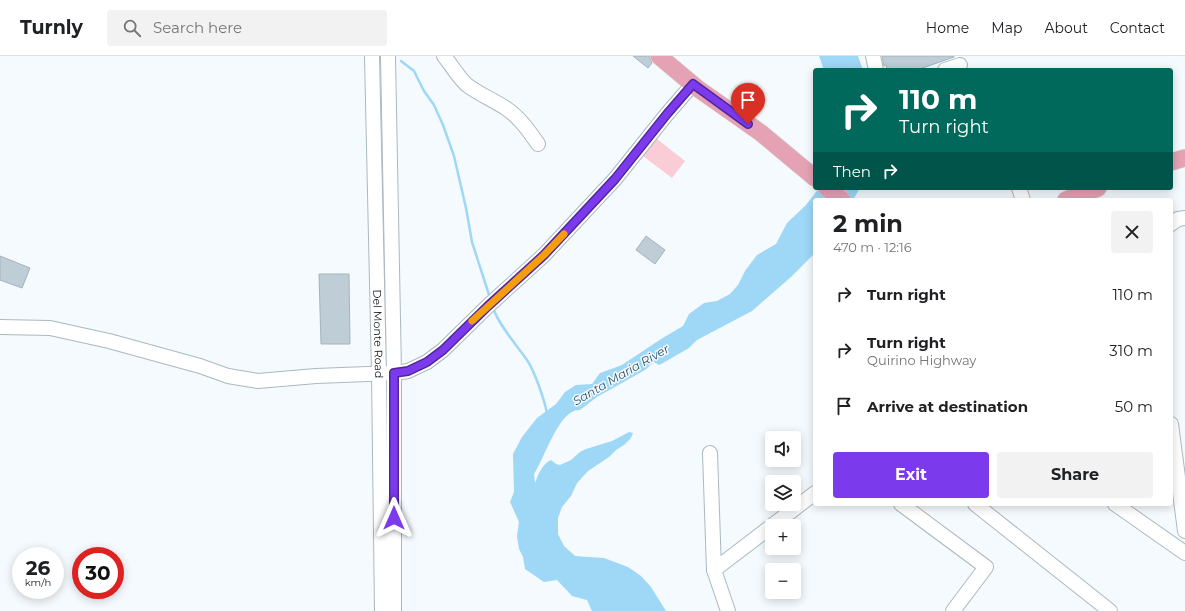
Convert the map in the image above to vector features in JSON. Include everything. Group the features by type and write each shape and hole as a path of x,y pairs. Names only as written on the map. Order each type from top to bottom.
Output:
{"main road":[{"path":"659,56 693,84 761,133 813,176"},
{"path":"1173,161 1185,158"},
{"path":"830,190 840,198"},
{"path":"1071,198 1093,190"}],"street":[{"name":"Del Monte Road","path":"372,56 379,374 387,562 394,611"},
{"name":"Del Monte Road","path":"382,611 387,562 394,373 388,56"},
{"path":"444,56 459,77 467,85 483,96 507,109 523,122 538,144"},
{"path":"873,56 876,68"},
{"path":"950,68 960,64"},
{"path":"0,327 50,328 110,341 200,366 228,376 258,381 408,371 427,362 443,350 491,303 544,255 615,179 693,84"},
{"path":"1173,223 1178,219 1185,218"},
{"path":"1173,439 1185,531"},
{"path":"710,453 714,570 728,611"},
{"path":"714,570 813,495"},
{"path":"904,506 986,567 953,611"},
{"path":"977,506 1110,611"},
{"path":"1118,506 1185,553"}],"shaded area":[{"path":"652,135 685,161 672,178 639,153"}],"water":[{"path":"819,56 858,56 862,68 823,68"},
{"name":"Santa Maria River","path":"817,190 859,190 854,198 813,198 813,255 791,277 752,311 697,340 689,348 663,363 659,365 654,362 645,370 597,397 580,410 572,412 565,417 553,436 534,474 535,483 543,467 551,460 560,465 571,460 586,449 612,441 629,432 633,433 631,438 624,445 588,471 577,483 571,496 562,507 558,518 558,534 564,546 575,556 604,558 628,567 641,576 651,587 666,611 592,611 587,600 572,596 557,580 544,582 525,569 517,536 519,522 510,502 514,492 513,454 522,437 537,418 556,404 565,392 576,385 592,384 600,373 622,365 683,326 689,314 704,303 717,301 730,294 738,285 745,271 757,255 776,244 787,223 806,205"}],"building":[{"path":"633,56 649,56 652,63 648,68"},
{"path":"882,56 954,56 923,68 887,68 886,65 884,66"},
{"path":"646,236 665,250 655,264 636,250"},
{"path":"0,256 30,268 22,288 0,280"},
{"path":"319,274 349,274 350,344 321,344"}],"waterway":[{"path":"401,61 414,71 424,91 434,105 443,125 454,156 472,242 490,298"},
{"path":"493,308 504,329 530,365 544,400 547,413"}],"slow traffic":[{"path":"472,321 544,255 564,234"}],"route":[{"path":"394,518 394,373 404,373 427,362 443,350 488,306 544,255 615,179 693,84 748,124"}]}
